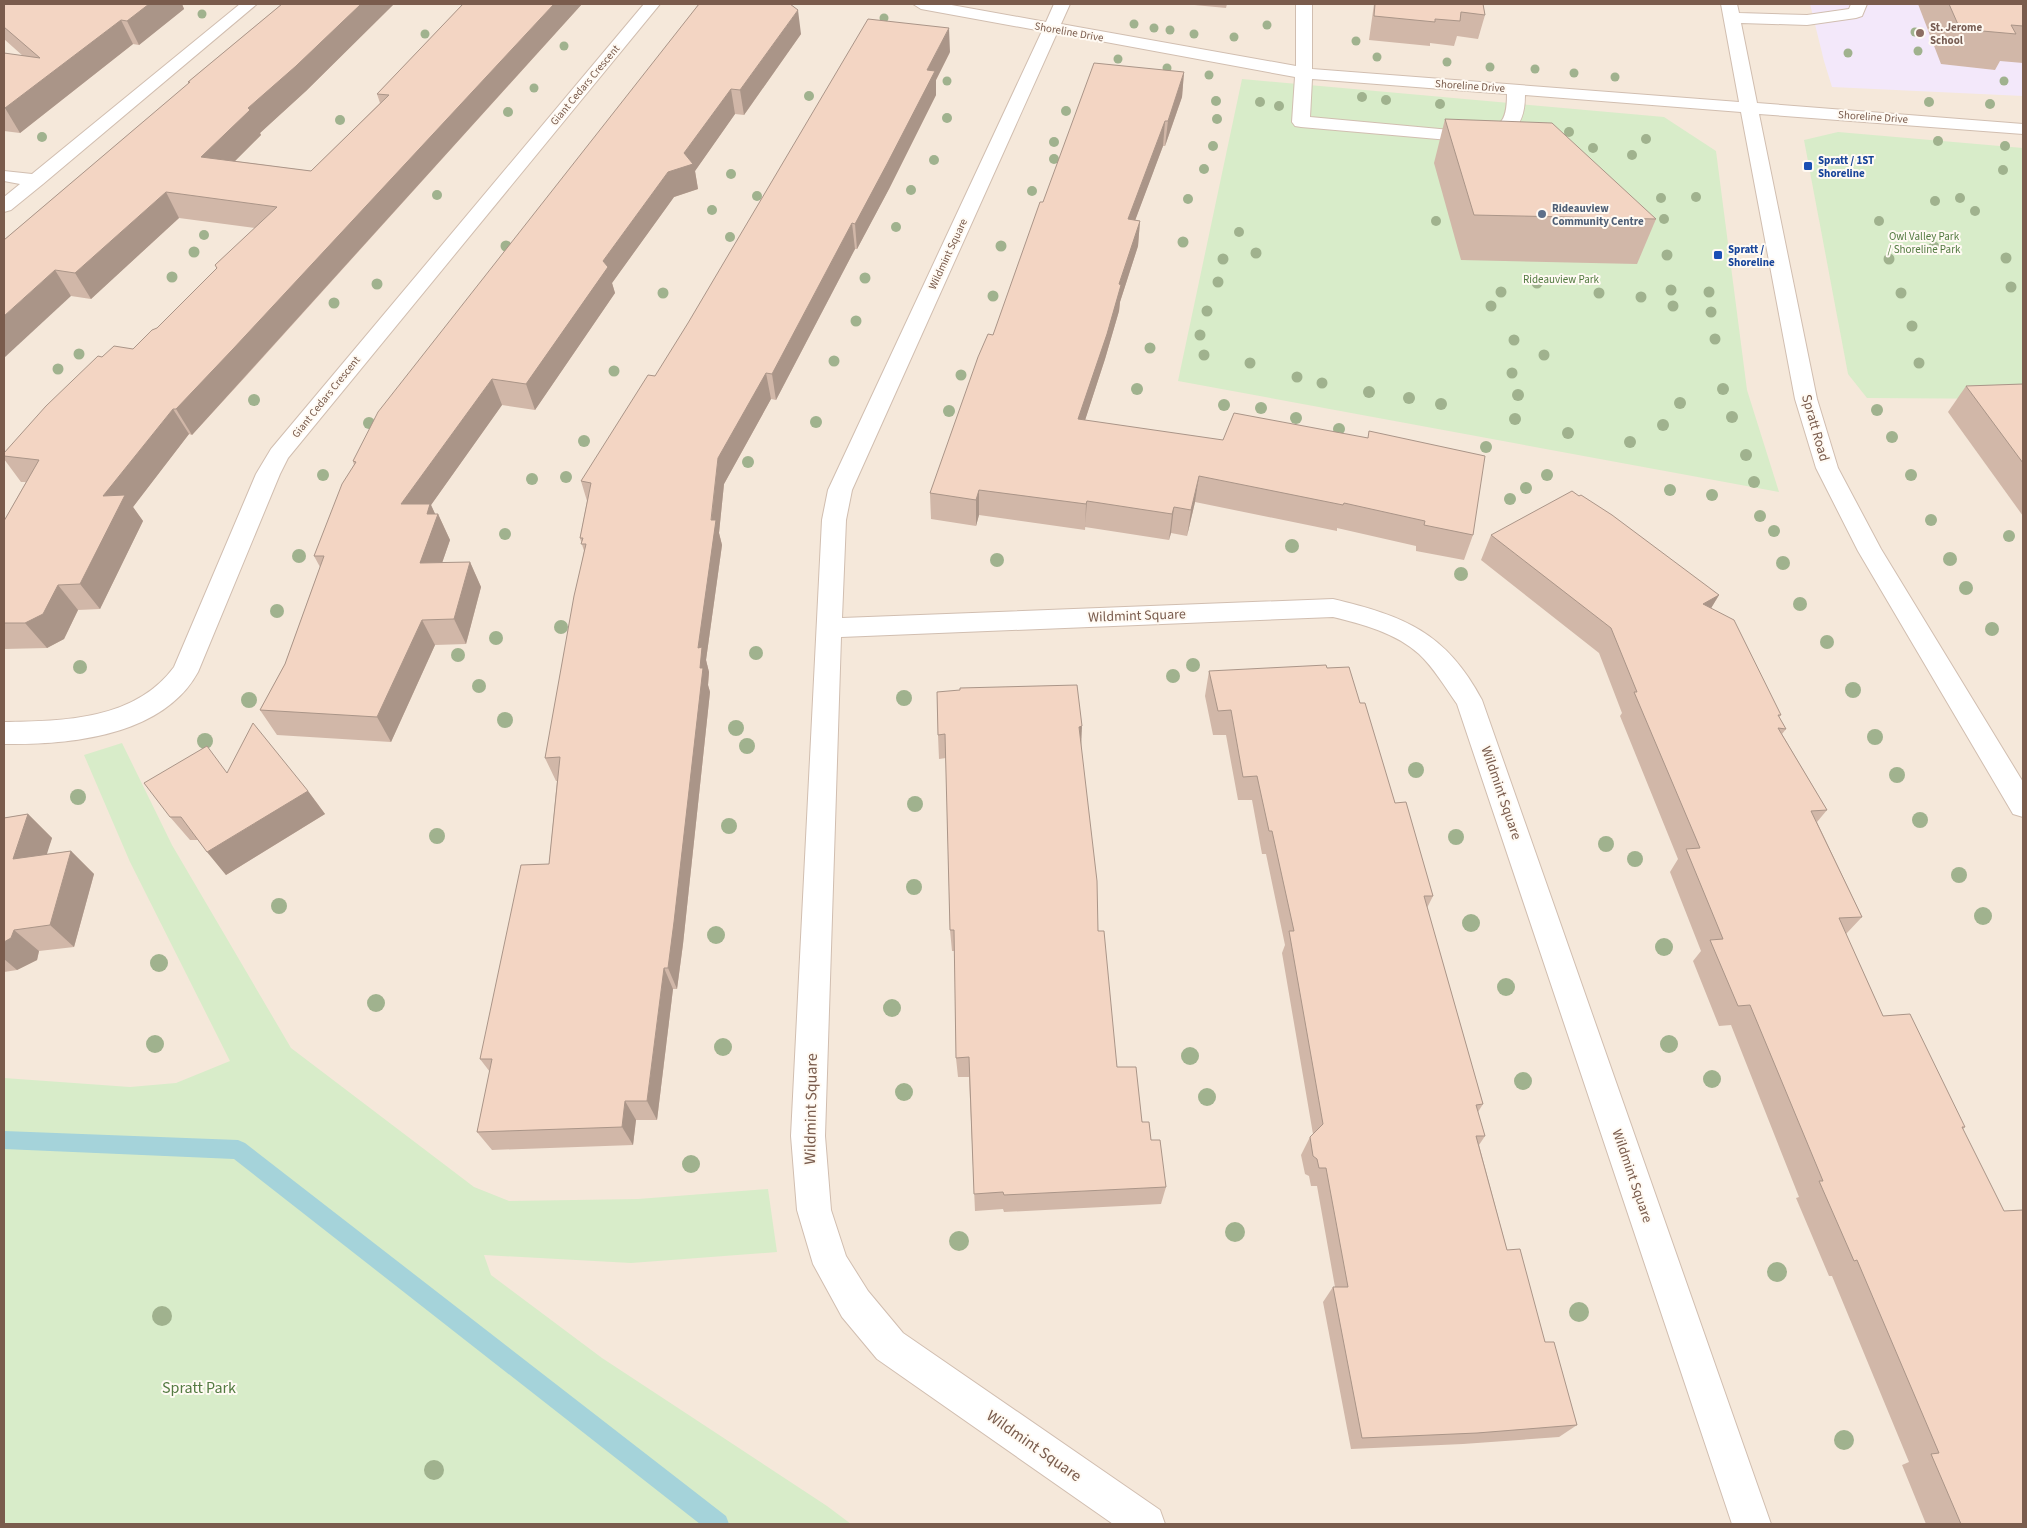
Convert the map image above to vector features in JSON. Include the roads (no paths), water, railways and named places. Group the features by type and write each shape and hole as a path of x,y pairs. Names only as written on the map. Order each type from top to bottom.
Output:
{"street":[{"path":"4,206 249,4"},
{"name":"Giant Cedars Crescent","path":"4,733 64,732 91,726 147,706 171,690 185,672 268,474 279,454 652,4"},
{"name":"Shoreline Drive","path":"921,4 1304,73 2023,129"},
{"name":"Wildmint Square","path":"1062,4 840,490 834,520 808,1136 814,1210 831,1264 854,1304 890,1346 1146,1524"},
{"path":"1304,4 1304,73 1301,122 1472,137 1502,132 1509,127 1515,118 1516,90"},
{"path":"1731,11 1807,20 1856,13 1859,4"},
{"name":"Spratt Road","path":"1731,11 1806,399 1827,468 1870,551 2023,806"},
{"path":"4,176 36,180"},
{"name":"Wildmint Square","path":"829,628 1333,608 1364,615 1396,629 1428,647 1469,700 1752,1524"}],"waterway":[{"path":"4,1140 238,1150 718,1524"}],"place":[{"name":"St. Jerome School","path":"1920,33"},
{"name":"Spratt / 1ST Shoreline","path":"1808,166"},
{"name":"Rideauview Community Centre","path":"1542,214"},
{"name":"Spratt / Shoreline","path":"1718,255"}],"park label":[{"name":"Owl Valley Park / Shoreline Park","path":"1924,242"},
{"name":"Rideauview Park","path":"1561,279"},
{"name":"Spratt Park","path":"199,1388"}]}
